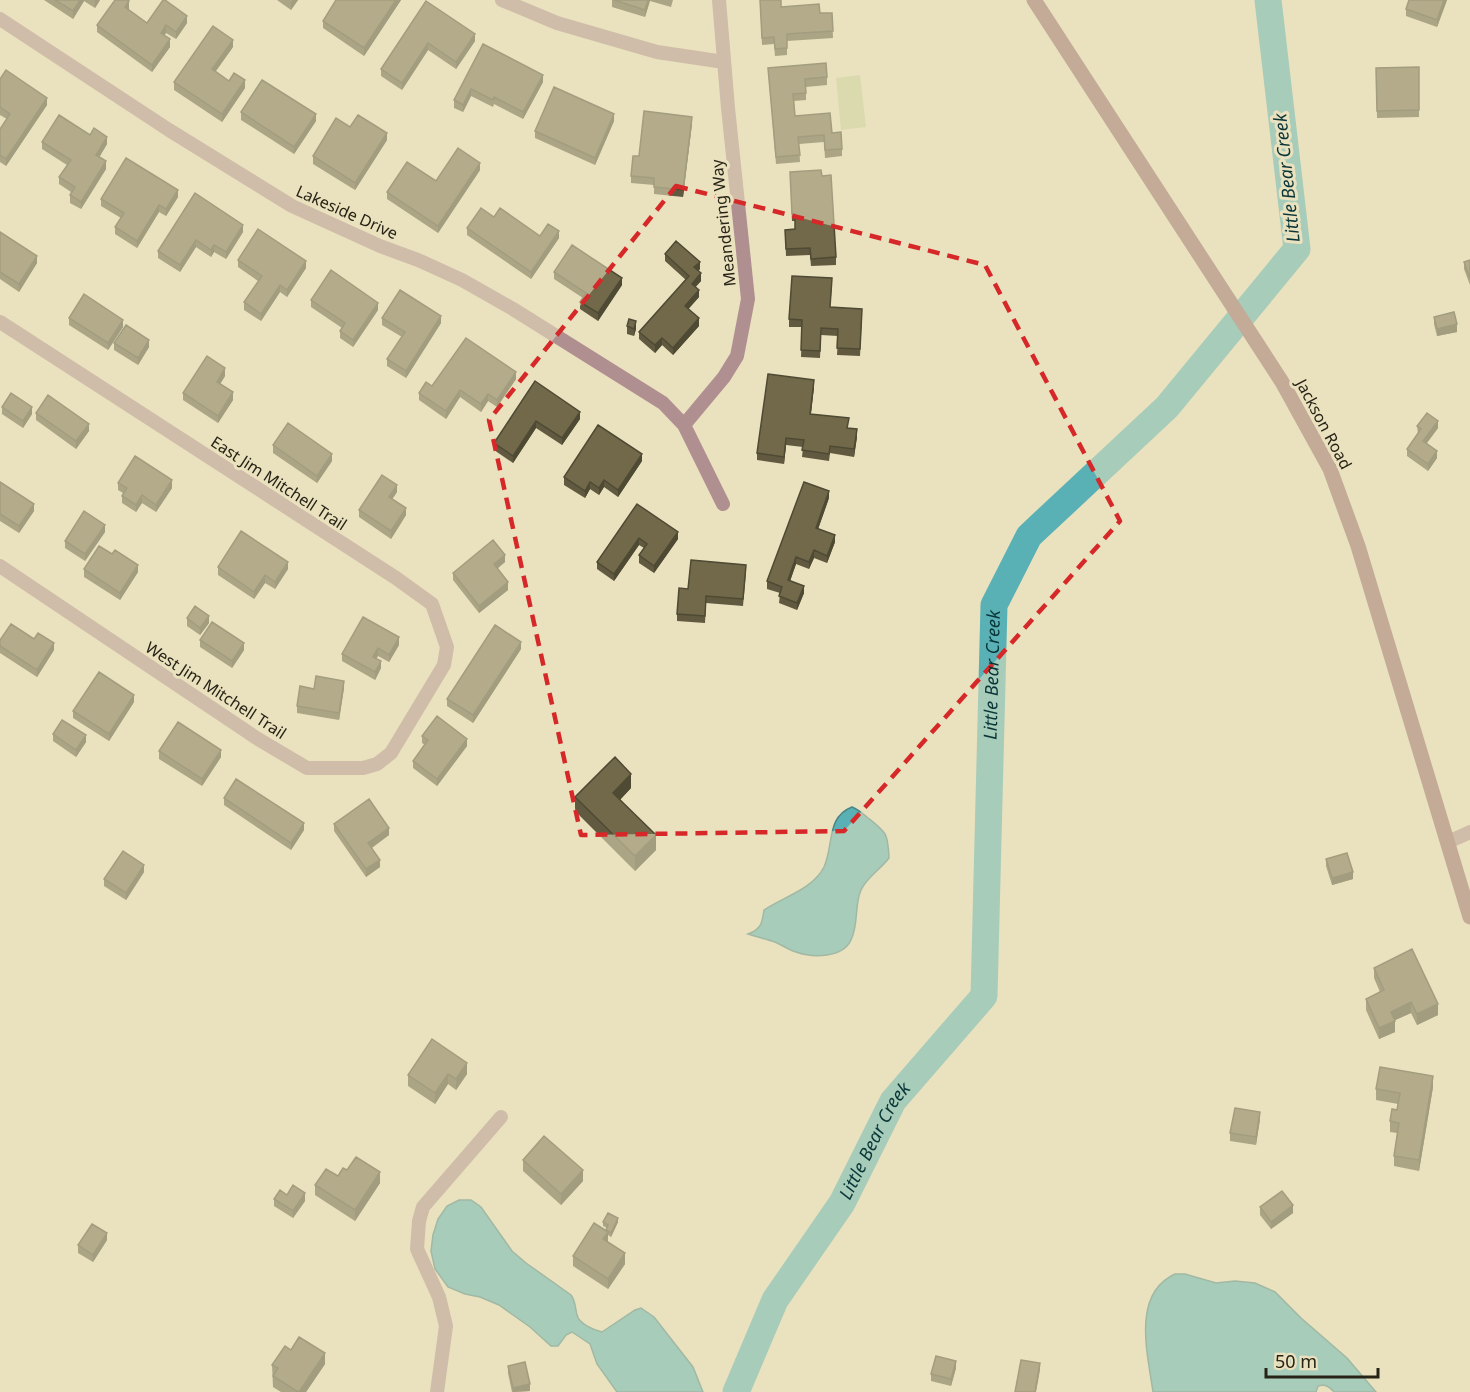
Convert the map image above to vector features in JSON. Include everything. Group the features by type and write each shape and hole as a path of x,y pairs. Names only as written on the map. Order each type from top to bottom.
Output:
{"main road":[{"name":"Jackson Road","path":"1034,0 1282,382 1330,469 1358,546 1470,917"}],"street":[{"path":"502,0 557,23 657,52 724,62"},
{"name":"Meandering Way","path":"684,424 724,377 737,356 748,299 719,0"},
{"name":"Lakeside Drive","path":"0,19 169,130 292,206 462,280 513,309 663,404 684,424"},
{"name":"East Jim Mitchell Trail","path":"0,322 396,578 432,604 447,647 444,665 413,720"},
{"path":"684,424 723,504"},
{"name":"West Jim Mitchell Trail","path":"0,566 258,739 307,768 363,768 377,764 391,753 413,720"},
{"path":"1448,842 1470,832"},
{"path":"437,1392 446,1326 439,1297 417,1249 419,1221 423,1207 501,1117"}],"highlighted area":[{"path":"676,186 985,265 1120,521 844,831 581,835 489,420"}],"green space":[{"path":"860,75 866,127 841,130 836,78"}],"water":[{"path":"852,807 885,834 889,858 861,890 853,934 847,946 835,953 819,956 793,951 775,942 748,934 760,925 764,910 805,887 819,875 827,859 834,825 844,812"},
{"path":"459,1200 471,1200 481,1207 512,1251 571,1295 578,1318 587,1326 602,1332 641,1308 654,1317 693,1367 703,1392 617,1392 597,1364 590,1344 572,1332 566,1335 558,1346 551,1346 530,1327 499,1305 448,1287 435,1269 431,1251 433,1235 438,1219 447,1206"},
{"path":"1175,1274 1185,1274 1216,1283 1235,1281 1255,1283 1275,1292 1347,1358 1376,1392 1334,1392 1323,1385 1318,1386 1316,1392 1153,1392 1146,1344 1147,1310 1152,1296 1161,1283"}],"building":[{"path":"55,0 80,0 73,11"},
{"path":"115,0 129,1 125,7 147,23 163,0 187,16 176,32 166,25 161,33 170,39 152,65 97,25"},
{"path":"336,0 396,0 364,48 323,21"},
{"path":"614,0 648,0 645,10"},
{"path":"760,0 781,0 781,7 819,4 820,13 832,13 833,31 787,34 787,48 775,49 774,37 762,38"},
{"path":"1409,0 1444,0 1437,20 1406,9"},
{"path":"426,1 475,34 456,62 428,43 402,83 381,69"},
{"path":"213,26 233,40 212,69 229,81 234,73 245,80 222,114 174,82"},
{"path":"483,44 543,75 523,112 494,97 493,100 471,89 463,105 454,100"},
{"path":"826,63 827,77 805,79 806,93 793,94 795,116 830,113 832,133 841,132 842,149 825,150 824,135 798,137 800,155 776,157 768,68"},
{"path":"1419,67 1419,110 1377,111 1376,68"},
{"path":"6,70 47,98 6,159 0,155 0,129 10,114 0,107 0,79"},
{"path":"262,80 316,114 294,147 241,112"},
{"path":"554,87 614,114 595,158 535,131"},
{"path":"644,111 692,117 683,190 654,187 654,178 631,176 633,156 639,156"},
{"path":"59,115 90,135 94,128 107,137 96,155 106,161 81,202 70,195 75,187 59,177 71,160 42,142"},
{"path":"358,115 387,133 355,183 313,156 336,118 350,127"},
{"path":"458,148 480,163 438,226 387,192 407,162 436,181"},
{"path":"126,158 178,190 166,209 159,205 137,241 115,227 124,213 101,199"},
{"path":"821,170 822,176 831,175 836,257 811,259 810,248 786,249 785,230 795,229 790,172"},
{"path":"195,193 243,225 226,252 214,245 211,250 196,240 180,265 158,251"},
{"path":"481,208 494,217 500,208 540,236 548,224 559,231 531,272 467,228"},
{"path":"258,229 306,261 287,290 280,285 261,314 244,302 262,276 238,260"},
{"path":"0,232 37,256 19,284 0,272"},
{"path":"676,241 700,262 694,267 701,273 692,284 699,290 685,306 699,318 673,348 662,338 655,345 639,332 689,276 665,254"},
{"path":"572,245 622,278 598,313 580,302 586,293 554,272"},
{"path":"1470,260 1470,278 1464,262"},
{"path":"331,270 378,303 353,340 340,331 345,323 311,300"},
{"path":"792,276 832,278 830,307 862,309 860,349 837,348 838,329 821,328 820,351 801,350 802,320 789,319"},
{"path":"400,290 441,316 406,371 387,359 405,332 382,318"},
{"path":"84,294 123,320 108,343 69,318"},
{"path":"1454,312 1457,324 1437,329 1434,317"},
{"path":"629,319 636,321 634,329 627,326"},
{"path":"126,325 149,340 138,358 114,343"},
{"path":"466,338 516,372 497,400 488,394 481,404 460,390 446,411 419,393 426,382 432,386"},
{"path":"207,356 225,368 217,382 233,392 218,416 183,393"},
{"path":"768,374 814,380 810,414 849,418 847,428 857,429 854,449 830,446 829,454 802,450 804,440 786,438 784,457 757,453"},
{"path":"535,381 580,412 562,438 536,421 513,456 494,443"},
{"path":"11,393 32,407 23,421 2,407"},
{"path":"48,395 89,424 76,441 36,413"},
{"path":"1427,413 1438,421 1423,441 1437,451 1428,464 1407,449 1421,429 1417,426"},
{"path":"288,423 332,454 317,476 273,445"},
{"path":"598,425 642,454 618,490 604,480 599,488 590,482 585,491 564,477"},
{"path":"135,456 172,480 156,505 142,495 136,505 122,496 127,488 118,483"},
{"path":"382,475 397,485 389,497 406,508 391,531 359,510"},
{"path":"0,482 34,504 19,526 0,514"},
{"path":"804,482 829,491 816,528 835,535 827,556 814,550 809,562 796,557 788,580 804,586 797,603 779,596 782,587 767,581"},
{"path":"637,504 678,532 654,566 639,555 647,544 639,538 614,574 597,562"},
{"path":"84,511 105,525 85,554 65,541"},
{"path":"241,531 288,562 275,582 265,575 254,592 218,567"},
{"path":"493,540 505,555 494,564 508,582 479,606 453,573"},
{"path":"99,546 112,554 115,550 138,565 120,593 84,569"},
{"path":"691,560 746,565 743,599 706,596 705,616 677,614 679,588 688,589"},
{"path":"195,606 209,616 200,628 187,618"},
{"path":"363,617 399,637 389,655 378,648 373,657 381,661 375,672 342,654"},
{"path":"212,622 244,643 232,661 200,640"},
{"path":"11,624 34,639 38,633 54,643 37,670 0,646 0,640"},
{"path":"495,625 521,642 473,715 447,699"},
{"path":"99,672 134,695 109,734 73,711"},
{"path":"316,676 344,681 339,713 297,706 300,686 314,689"},
{"path":"437,716 467,739 437,779 413,761 428,740 422,736"},
{"path":"62,720 86,735 76,750 53,734"},
{"path":"178,722 221,750 202,779 159,751"},
{"path":"615,757 631,774 613,793 656,835 635,856 575,797"},
{"path":"236,779 304,823 291,843 224,798"},
{"path":"369,799 389,828 368,843 380,860 366,869 334,824"},
{"path":"123,851 144,865 126,893 104,879"},
{"path":"1347,853 1353,872 1332,878 1326,859"},
{"path":"1412,949 1438,1004 1417,1014 1411,1002 1391,1012 1395,1021 1379,1028 1366,999 1384,990 1374,968"},
{"path":"432,1039 467,1063 456,1079 448,1074 435,1093 408,1075"},
{"path":"1380,1067 1433,1076 1419,1160 1394,1156 1399,1123 1390,1121 1392,1109 1397,1110 1400,1093 1376,1089"},
{"path":"1235,1108 1260,1112 1256,1137 1230,1133"},
{"path":"544,1136 583,1170 561,1194 523,1160"},
{"path":"356,1157 380,1172 355,1210 315,1185 326,1169 338,1176 343,1168 347,1170"},
{"path":"293,1185 305,1193 293,1211 274,1199 280,1190 287,1195"},
{"path":"1282,1191 1293,1205 1271,1222 1260,1207"},
{"path":"608,1213 618,1218 611,1233 606,1230 608,1225 603,1222"},
{"path":"594,1223 608,1232 603,1239 625,1253 608,1279 573,1256"},
{"path":"92,1224 107,1233 93,1255 78,1245"},
{"path":"299,1337 325,1353 298,1392 273,1376 278,1368 272,1365 285,1346 291,1350"},
{"path":"936,1356 956,1361 951,1379 931,1374"},
{"path":"1021,1360 1040,1363 1035,1392 1015,1392"},
{"path":"525,1362 530,1384 513,1388 508,1366"}],"waterway":[{"name":"Little Bear Creek","path":"736,1392 775,1300 842,1203 893,1101 984,996 994,605 1029,536 1167,407 1297,249 1268,0"}]}
